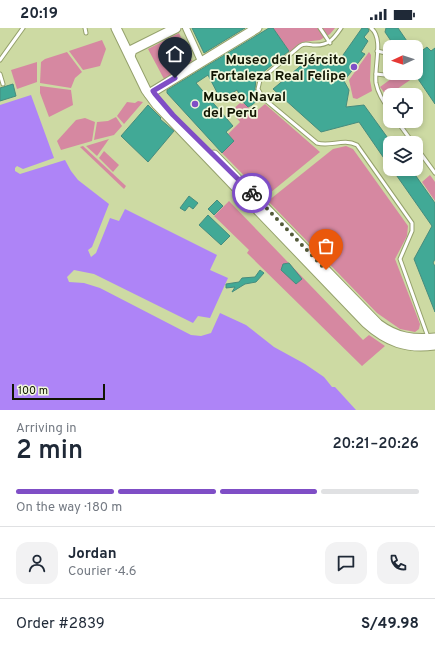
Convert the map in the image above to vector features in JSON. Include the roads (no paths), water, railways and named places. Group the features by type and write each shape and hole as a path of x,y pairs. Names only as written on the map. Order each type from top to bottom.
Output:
{"main road":[{"path":"116,28 131,53 151,93 264,205 378,324 401,337 433,340"},
{"path":"121,28 131,53"},
{"path":"131,53 176,28"},
{"path":"151,93 257,28"}],"street":[{"path":"186,28 201,61"}],"lane":[{"path":"0,60 23,28"},
{"path":"85,28 86,33"},
{"path":"320,28 330,43"},
{"path":"341,28 330,43 325,45 304,44 300,46 260,80 258,86 260,94 317,143 323,145 350,141 358,145 412,223 412,231 400,259 433,340"},
{"path":"371,28 375,31 378,38 376,74 378,92 383,100"},
{"path":"0,50 4,53"},
{"path":"377,51 383,52"},
{"path":"0,74 3,84"},
{"path":"376,74 383,75"},
{"path":"423,157 435,174"}],"place":[{"name":"Museo del Ejército Fortaleza Real Felipe","path":"354,67"},
{"name":"Museo Naval del Perú","path":"195,104"}]}
